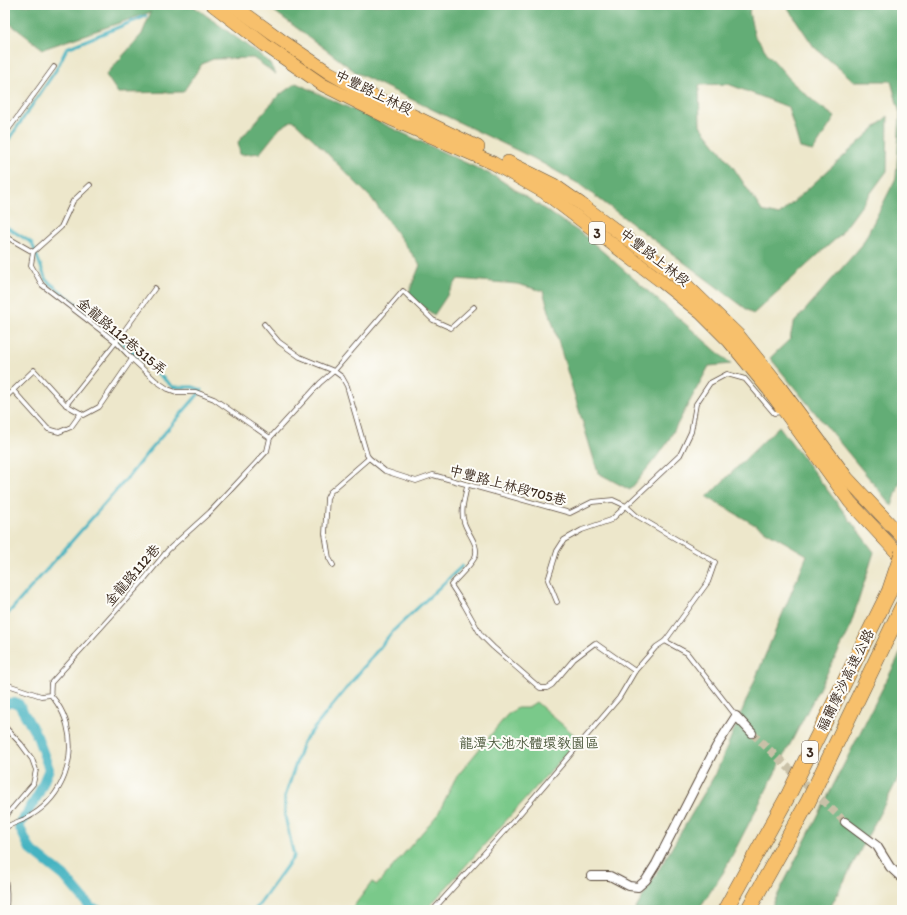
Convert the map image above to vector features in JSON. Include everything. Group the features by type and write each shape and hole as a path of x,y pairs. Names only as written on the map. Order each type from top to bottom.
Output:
{"highway":[{"name":"福爾摩沙高速公路","path":"725,910 789,794 889,592 902,553"},
{"name":"福爾摩沙高速公路","path":"748,910 808,802 902,607"}],"main road":[{"name":"中豐路上林段","path":"213,5 265,45 323,86 391,119 493,163 544,192 661,281 701,313 728,341 769,390 788,408 847,478 902,537"},
{"name":"中豐路上林段","path":"233,5 280,40 328,72 362,91 554,184 679,278 739,336 850,502 902,558"}],"street":[{"path":"591,876 610,876 629,886 638,888 646,880 656,864 716,747 736,716 752,733"},
{"path":"846,822 877,846 890,867 902,878"}],"lane":[{"path":"5,134 54,68"},
{"path":"5,236 33,252 61,227 73,201 90,185"},
{"name":"金龍路112巷315弄","path":"33,252 31,265 42,284 116,342 156,381 168,390 176,392 196,392 214,399 270,438"},
{"path":"66,405 116,342 155,288"},
{"name":"金龍路112巷","path":"51,695 51,683 142,582 168,550 210,512 267,451 270,438 320,383 334,370 403,291 433,320 451,328 474,307"},
{"path":"264,324 279,342 300,357 334,370 342,377 347,386 369,458 330,492 327,498 325,534 329,558 333,565"},
{"path":"5,398 34,370 66,405 84,415 99,407 132,359"},
{"path":"557,602 548,580 557,551 564,540 582,530 611,520 680,455 691,432 696,404 710,383 727,374 745,379 774,413 788,408"},
{"path":"13,390 48,429 59,432 67,429 71,427 81,413"},
{"name":"中豐路上林段705巷","path":"369,458 385,471 416,481 433,476 570,513 592,502 613,500 626,506"},
{"path":"467,486 462,514 464,523 475,546 476,552 475,558 472,562 451,585 481,635 492,647 540,688 547,688 552,685 574,659 595,643 635,671"},
{"path":"433,910 517,817 619,698 635,671 656,647 665,641 708,582 715,562 636,516 626,506"},
{"path":"665,641 687,653 736,716"},
{"path":"5,684 41,696 51,695 58,704 67,724 70,745 68,768 60,787 54,796 39,811 28,818 10,824 5,828"},
{"path":"5,727 21,744 32,759 36,770 33,784 9,812 5,819"},
{"path":"5,878 7,902 6,910"}],"green space":[{"path":"5,5 192,5 268,61 276,74 253,58 213,59 202,64 183,92 118,93 106,75 142,34 151,12 43,49 5,20"},
{"path":"266,5 751,5 749,12 754,34 767,53 794,84 835,117 813,151 800,148 788,107 728,84 699,85 700,125 733,167 762,211 779,215 888,116 887,171 840,235 753,314 579,184 533,158 357,73"},
{"path":"786,5 902,5 902,476 892,506 770,358 790,339 793,324 862,245 896,178 900,114 891,81 854,81 814,47"},
{"path":"296,83 496,177 585,236 731,364 709,366 666,445 630,490 598,473 543,291 517,284 458,279 434,315 408,295 420,265 372,199 293,120 280,128 260,153 240,155 238,142 278,96"},
{"path":"779,426 874,552 848,633 723,873 698,910 635,910 716,773 807,555 707,497"},
{"path":"902,650 902,771 829,910 770,910"},
{"name":"龍潭大池水體環教園區","path":"536,702 579,739 426,910 351,910 372,882 377,885 438,814 455,779 507,715 517,708 527,708"}],"waterway":[{"path":"5,145 56,70 67,48 146,16"},
{"path":"5,226 32,243 46,280 90,314 173,387 193,387 202,390 129,476 5,617"},
{"path":"255,910 294,856 285,816 285,797 303,742 393,631 462,566"},
{"path":"5,703 18,703 37,736 49,769 38,795 19,826 30,849 64,876 92,909 98,910"}],"tunnel":[{"path":"752,733 845,822"}]}
